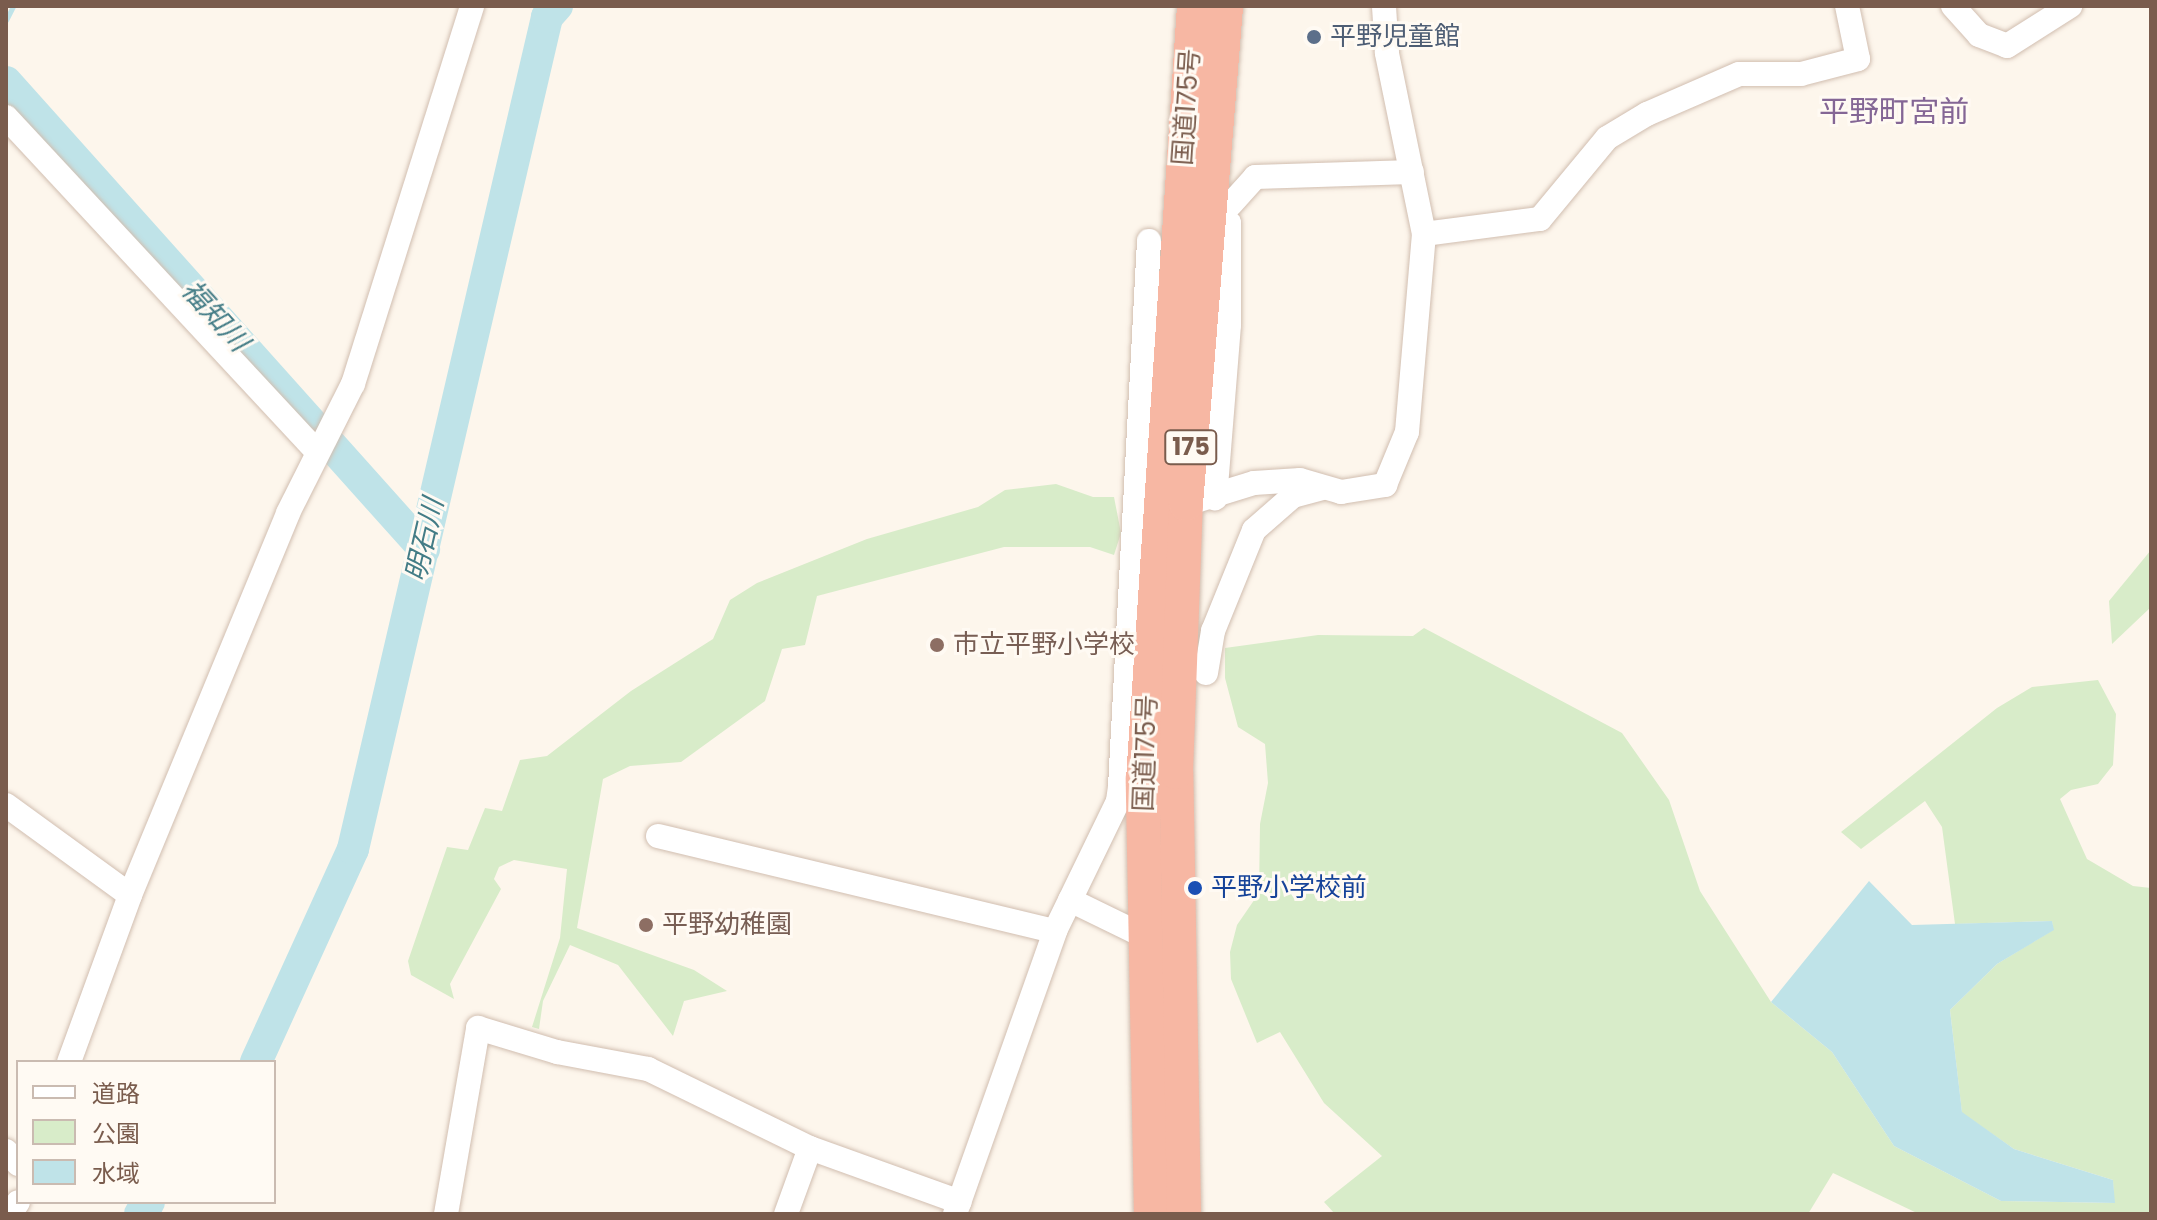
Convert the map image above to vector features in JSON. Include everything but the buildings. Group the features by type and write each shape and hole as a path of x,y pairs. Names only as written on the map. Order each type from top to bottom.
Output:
{"highway":[{"name":"国道175号","path":"1151,1214 1146,937 1132,783 1194,6"},
{"name":"国道175号","path":"1184,1214 1176,772 1201,501 1220,214 1226,6"}],"street":[{"path":"70,1060 130,895 288,513 315,450 353,384 472,6"},
{"path":"1201,501 1254,483 1300,480 1341,492 1385,485 1407,432 1424,234 1387,53 1384,6"},
{"path":"1424,234 1540,219 1607,138 1647,114 1739,74 1801,74 1858,59 1847,6"},
{"path":"1953,6 1979,35 2007,46 2070,6"},
{"path":"6,117 315,450"},
{"path":"1220,214 1255,177 1412,172"},
{"path":"446,1214 478,1028 557,1052 648,1069 810,1148 958,1208 1055,931 1118,801 1132,783 1123,656 1132,595 1149,241"},
{"path":"1206,673 1213,631 1254,530 1293,496 1325,487"},
{"path":"6,805 130,895"},
{"path":"658,836 1055,931"},
{"path":"1070,900 1146,937"},
{"path":"786,1214 810,1148"}],"green space":[{"path":"1056,484 1093,497 1114,497 1121,533 1114,555 1090,547 1004,547 817,596 805,645 782,649 765,701 681,762 630,766 603,779 577,928 694,970 727,991 684,1001 673,1036 618,965 570,945 543,1001 539,1029 532,1027 560,938 567,869 514,860 499,867 494,879 501,889 450,984 454,999 411,975 408,961 447,847 468,850 485,808 502,811 520,760 547,756 631,691 713,639 730,600 757,583 867,539 978,507 1005,490"},
{"path":"2151,550 2151,607 2112,644 2109,601"},
{"path":"1424,628 1622,733 1669,800 1700,891 1771,1002 1832,1052 1894,1146 2001,1201 2114,1203 2113,1180 2014,1149 1962,1113 1950,1010 1997,964 2053,930 2052,921 1955,924 1942,827 1925,801 1861,849 1841,832 1997,708 2032,687 2098,680 2116,714 2113,765 2098,784 2071,790 2060,799 2087,859 2133,886 2151,888 2151,1214 1919,1214 1833,1173 1808,1214 1335,1214 1324,1202 1382,1156 1324,1103 1280,1032 1257,1043 1231,979 1230,952 1237,925 1259,893 1260,824 1268,783 1265,744 1238,727 1225,678 1225,648 1318,635 1413,636"}],"water":[{"path":"1869,881 1912,925 2052,921 2054,930 1997,964 1950,1010 1962,1112 2014,1149 2113,1180 2115,1203 2001,1201 1894,1146 1832,1052 1771,1002"}],"waterway":[{"path":"6,20 13,6"},
{"name":"明石川","path":"257,1060 353,849 547,17 557,6"},
{"name":"福知川","path":"6,82 424,549"},
{"name":"明石川","path":"140,1214 148,1204"}],"place":[{"name":"平野児童館","path":"1314,37"},
{"name":"市立平野小学校","path":"937,645"},
{"name":"平野小学校前","path":"1195,888"},
{"name":"平野幼稚園","path":"646,925"}],"district":[{"name":"平野町宮前","path":"1894,112"}]}
